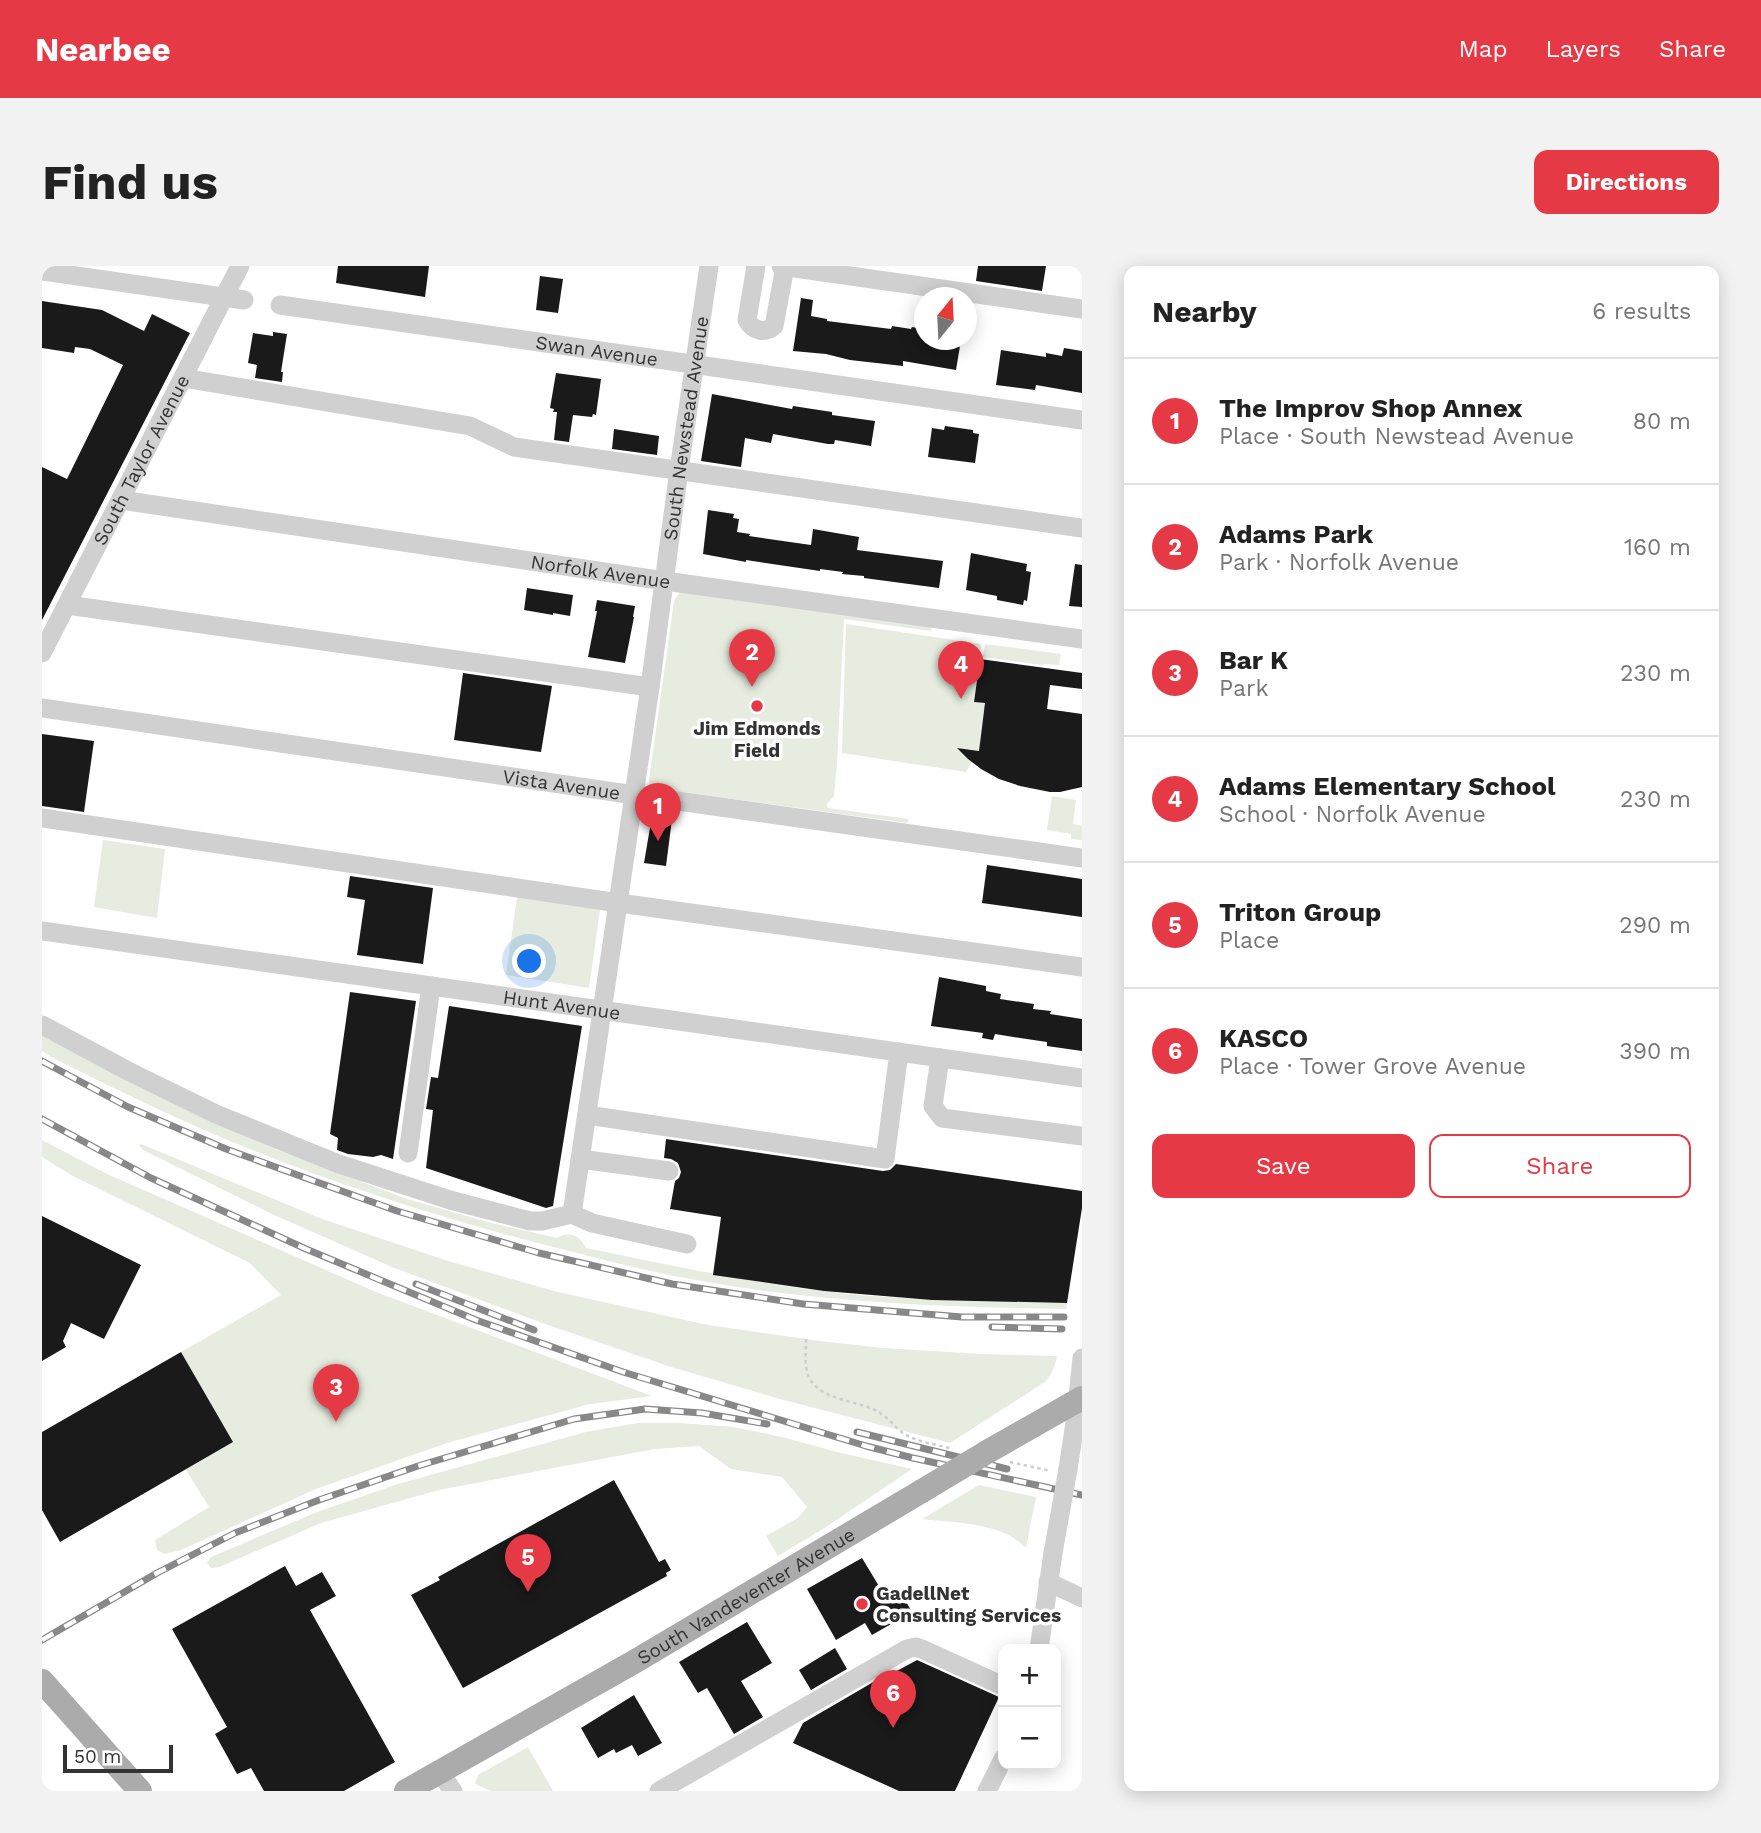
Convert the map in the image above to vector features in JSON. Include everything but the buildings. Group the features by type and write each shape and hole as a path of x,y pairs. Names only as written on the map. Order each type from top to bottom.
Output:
{"main road":[{"name":"South Vandeventer Avenue","path":"407,1791 446,1782 634,1662 880,1517 994,1456 1079,1399"},
{"path":"42,1681 140,1791"}],"street":[{"name":"South Taylor Avenue","path":"42,653 240,266"},
{"name":"South Newstead Avenue","path":"572,1214 635,795 709,266"},
{"path":"756,266 747,320 755,330 762,331 775,326 783,266 1082,309"},
{"path":"42,271 244,300"},
{"name":"Swan Avenue","path":"280,305 1082,420"},
{"path":"183,378 470,426 514,447 1082,528"},
{"name":"Norfolk Avenue","path":"121,500 665,581 1082,639"},
{"path":"67,605 650,687"},
{"name":"Vista Avenue","path":"42,708 1082,858"},
{"path":"42,818 619,903 1082,967"},
{"name":"Hunt Avenue","path":"42,931 1082,1078"},
{"path":"408,1153 430,986"},
{"path":"42,1025 216,1114 339,1164 450,1200 530,1221 572,1214 592,1223 687,1244"},
{"path":"587,1115 885,1159 899,1052"},
{"path":"940,1058 933,1106 942,1118 1082,1136"},
{"path":"580,1159 669,1171"},
{"path":"1040,1644 1062,1471 1076,1416 1082,1358"},
{"path":"1048,1582 1082,1598"},
{"path":"659,1791 907,1648 924,1650 998,1684"},
{"path":"987,1791 998,1769"}],"path":[{"path":"806,1339 806,1371 810,1381 818,1388 831,1396 866,1406 882,1414 910,1437 961,1451"},
{"path":"994,1456 1062,1471"}],"shaded area":[{"name":"Jim Edmonds Field","path":"680,592 931,627 931,631 844,619 837,764 834,796 827,808 909,819 907,823 654,788 650,785 674,601"},
{"path":"846,624 981,644 974,702 988,704 984,710 980,739 982,751 958,748 972,762 966,772 842,753"},
{"path":"985,644 1061,654 1059,665 983,657"},
{"path":"1052,796 1076,800 1073,824 1082,826 1082,840 1071,839 1071,834 1047,830"},
{"path":"103,840 165,849 157,918 94,907"},
{"path":"518,890 601,903 589,988 506,975"},
{"path":"42,1034 278,1150 407,1199 491,1223 557,1238 570,1234 578,1237 586,1248 792,1287 914,1299 1067,1303 1066,1309 929,1305 792,1294 670,1275 529,1241 356,1189 230,1141 53,1058 42,1051"},
{"path":"42,1140 107,1174 376,1292 652,1396 590,1404 447,1443 316,1489 181,1550 165,1554 157,1550 155,1540 209,1507 186,1470 233,1442 181,1352 281,1295 250,1263 71,1175 42,1157"},
{"path":"141,1144 322,1219 448,1261 558,1292 708,1325 820,1341 883,1348 1057,1356 1045,1382 950,1443 780,1399 671,1367 545,1324 392,1267 272,1214 143,1150 139,1146"},
{"path":"638,1423 734,1427 912,1469 778,1556 766,1536 798,1518 807,1507 782,1477 731,1469 699,1446 654,1449 439,1490 321,1523 219,1567 211,1568 207,1563 211,1557 317,1512 398,1484 586,1432"},
{"path":"979,1485 1036,1497 1026,1548 1016,1539 991,1528 922,1519"},
{"path":"528,1747 553,1791 491,1791 475,1784 478,1775"}],"railway":[{"path":"42,1061 128,1107 226,1149 397,1211 539,1253 672,1284 803,1304 962,1317 1064,1317"},
{"path":"42,1119 151,1178 306,1249 476,1320 623,1372 866,1446 1082,1495"},
{"path":"416,1284 534,1330"},
{"path":"992,1327 1062,1329"},
{"path":"42,1640 157,1573 235,1533 319,1500 418,1466 574,1419 645,1409 702,1413 767,1424"},
{"path":"857,1432 1007,1469"}],"place":[{"name":"Adams Park","path":"752,687"},
{"name":"Adams Elementary School","path":"961,699"},
{"name":"Jim Edmonds Field","path":"757,706"},
{"name":"The Improv Shop Annex","path":"658,841"},
{"name":"Bar K","path":"336,1422"},
{"name":"Triton Group","path":"528,1592"},
{"name":"GadellNet Consulting Services","path":"862,1604"},
{"name":"KASCO","path":"893,1728"}]}
